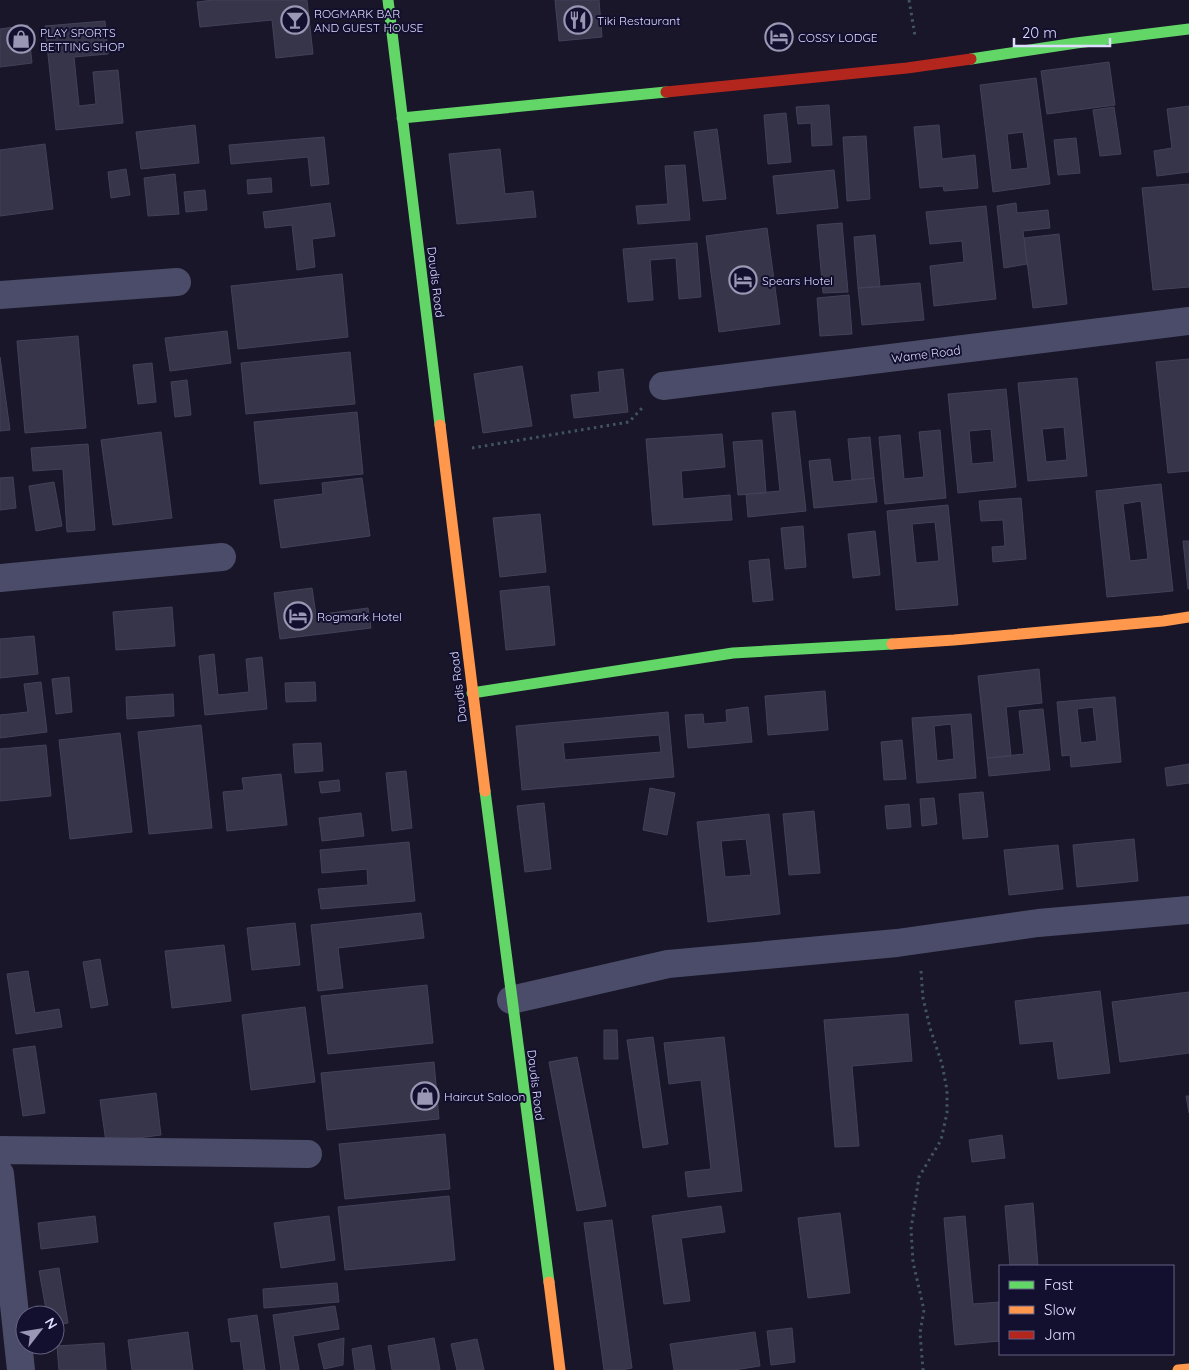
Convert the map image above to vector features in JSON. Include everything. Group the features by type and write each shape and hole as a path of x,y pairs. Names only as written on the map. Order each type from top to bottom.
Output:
{"street":[{"name":"Daudis Road","path":"388,0 472,693 560,1370"},
{"path":"402,118 919,67 1076,43 1189,29"},
{"path":"0,295 177,282"},
{"name":"Wame Road","path":"663,386 1189,321"},
{"path":"0,578 222,557"},
{"path":"472,693 732,654 954,640 1164,621 1189,617"},
{"path":"511,1000 668,964 919,941 1038,923 1189,910"},
{"path":"0,1150 308,1154"},
{"path":"0,1182 21,1370"},
{"path":"1178,1370 1189,1369"}],"path":[{"path":"909,0 919,67"},
{"path":"444,452 629,422 663,386"},
{"path":"919,941 923,998 930,1028 942,1064 947,1113 942,1140 919,1177 911,1229 913,1262 924,1310 920,1333 923,1370"}],"building":[{"path":"213,0 307,0 313,54 276,58 272,20 200,27 197,2"},
{"path":"555,0 599,0 602,37 559,41"},
{"path":"105,21 108,54 74,57 79,106 96,104 93,72 118,70 123,123 56,130 45,26"},
{"path":"28,25 32,63 0,67 0,29"},
{"path":"1109,62 1115,105 1047,114 1041,71"},
{"path":"1036,78 1050,184 993,192 980,85","holes":["1023,132 1028,168 1011,170 1007,134"]},
{"path":"829,105 832,145 812,146 811,123 798,124 796,107"},
{"path":"1189,106 1189,172 1157,176 1154,151 1172,148 1167,109"},
{"path":"1114,107 1121,154 1100,156 1093,110"},
{"path":"786,113 791,162 768,164 764,115"},
{"path":"195,125 199,163 141,169 136,132"},
{"path":"939,125 942,159 975,155 978,188 944,191 943,186 920,188 914,127"},
{"path":"717,129 726,199 703,201 694,132"},
{"path":"866,136 870,199 847,201 843,137"},
{"path":"324,137 329,184 311,186 308,157 231,164 229,145"},
{"path":"1076,138 1080,173 1058,175 1054,140"},
{"path":"45,144 53,209 0,216 0,150"},
{"path":"500,149 505,194 533,191 536,217 457,224 449,154"},
{"path":"685,165 690,220 638,224 636,206 668,204 665,166"},
{"path":"126,169 130,195 111,198 108,172"},
{"path":"834,170 838,208 777,214 773,176"},
{"path":"175,174 179,214 148,216 144,178"},
{"path":"271,178 272,192 248,194 247,180"},
{"path":"1189,184 1189,287 1153,290 1142,188"},
{"path":"205,190 207,210 186,212 184,192"},
{"path":"330,203 335,236 312,239 315,267 297,270 292,225 265,228 263,212"},
{"path":"1016,203 1017,213 1048,210 1050,228 1023,231 1027,264 1004,268 997,206"},
{"path":"986,206 996,299 934,306 930,266 964,262 962,241 930,244 926,212"},
{"path":"842,223 848,292 823,293 817,225"},
{"name":"Spears Hotel","path":"767,228 780,324 719,332 706,236"},
{"path":"1059,234 1067,304 1033,308 1024,238"},
{"path":"875,235 880,287 858,288 854,237"},
{"path":"697,243 701,297 679,299 676,258 650,260 653,300 628,302 623,249"},
{"path":"342,274 348,337 238,349 231,286"},
{"path":"920,283 924,320 862,325 858,288"},
{"path":"849,295 852,334 820,336 817,298"},
{"path":"227,331 231,363 170,371 165,338"},
{"path":"78,336 86,428 25,433 17,341"},
{"path":"350,352 355,404 246,414 241,363"},
{"path":"0,357 10,430 0,431"},
{"path":"1189,359 1189,471 1168,473 1156,362"},
{"path":"152,363 156,402 138,404 133,365"},
{"path":"522,366 532,426 483,433 474,374"},
{"path":"623,369 628,412 574,418 571,395 600,392 598,372"},
{"path":"1077,378 1087,476 1028,481 1018,383","holes":["1064,427 1067,460 1046,462 1042,429"]},
{"path":"187,380 191,415 175,417 171,382"},
{"path":"1006,389 1016,487 958,493 948,394","holes":["991,429 994,462 972,464 969,431"]},
{"path":"795,411 806,511 748,517 746,494 780,491 772,413"},
{"path":"357,412 363,474 260,484 254,422"},
{"path":"940,430 946,498 885,504 879,437 900,435 904,479 924,477 919,432"},
{"path":"161,432 172,518 113,525 101,440"},
{"path":"722,434 725,467 681,471 683,499 730,495 732,520 653,525 646,439"},
{"path":"870,437 874,478 852,480 848,439"},
{"path":"762,440 766,493 738,495 733,442"},
{"path":"88,444 95,530 67,532 63,469 33,471 31,448"},
{"path":"830,459 833,482 874,478 877,502 814,508 809,461"},
{"path":"13,477 16,508 0,510 0,478"},
{"path":"362,478 370,536 281,548 274,500 323,494 322,483"},
{"path":"54,482 62,526 36,531 29,486"},
{"path":"1161,484 1173,591 1107,597 1096,491","holes":["1141,501 1148,559 1130,561 1123,504"]},
{"path":"1021,498 1026,559 993,562 992,547 1005,546 1003,520 981,521 979,501"},
{"path":"948,505 958,605 896,610 887,511","holes":["935,522 939,561 916,563 912,524"]},
{"path":"540,514 546,572 500,577 493,518"},
{"path":"803,526 806,567 785,569 781,528"},
{"path":"875,531 880,575 853,578 848,534"},
{"path":"1183,541 1189,541 1189,589 1188,589"},
{"path":"769,559 773,600 753,602 749,561"},
{"path":"549,586 555,645 506,650 500,591"},
{"path":"312,588 316,615 368,608 371,628 280,639 274,593"},
{"path":"172,607 175,646 116,650 113,612"},
{"path":"34,636 38,674 0,678 0,639"},
{"path":"214,654 218,695 249,692 246,659 262,657 267,709 205,715 199,656"},
{"path":"1039,669 1042,703 1006,707 1011,756 987,758 978,676"},
{"path":"69,677 72,712 56,714 52,679"},
{"path":"41,682 47,732 0,738 0,715 28,712 24,684"},
{"path":"315,682 316,701 286,702 285,683"},
{"path":"825,691 828,730 768,735 765,696"},
{"path":"173,694 174,716 127,719 126,697"},
{"path":"1115,697 1121,762 1071,767 1070,755 1062,756 1057,702","holes":["1093,707 1097,741 1081,743 1077,709"]},
{"path":"748,707 752,742 688,748 685,715 703,714 704,724 727,722 726,710"},
{"path":"1043,709 1050,770 989,776 987,758 1024,754 1019,711"},
{"path":"668,712 674,777 522,790 516,726","holes":["659,735 661,752 565,760 563,743"]},
{"path":"971,714 976,778 917,783 912,718","holes":["951,724 954,759 937,761 934,726"]},
{"path":"201,725 212,828 149,834 138,732"},
{"path":"120,733 132,832 70,839 59,740"},
{"path":"902,740 906,779 884,780 881,742"},
{"path":"321,743 323,771 295,773 293,744"},
{"path":"46,745 51,796 0,801 0,749"},
{"path":"1189,764 1189,783 1167,786 1165,768"},
{"path":"406,771 412,828 392,831 386,773"},
{"path":"281,774 287,825 227,831 223,792 244,790 242,778"},
{"path":"339,780 340,791 321,793 319,782"},
{"path":"650,788 675,793 667,835 643,830"},
{"path":"983,792 988,837 963,839 959,794"},
{"path":"934,798 937,824 922,826 920,799"},
{"path":"544,803 551,869 525,872 517,806"},
{"path":"909,804 911,827 887,829 885,806"},
{"path":"814,811 820,873 789,875 783,814"},
{"path":"361,813 364,836 322,841 319,818"},
{"path":"769,814 780,914 708,922 697,822","holes":["746,839 751,875 725,877 721,841"]},
{"path":"1134,839 1138,881 1077,887 1073,845"},
{"path":"409,842 415,901 321,909 318,889 368,885 367,869 322,873 320,850"},
{"path":"1058,845 1063,889 1009,895 1004,850"},
{"path":"421,913 424,938 338,948 343,988 318,991 311,925"},
{"path":"295,923 300,965 252,970 247,928"},
{"path":"224,945 231,1001 172,1008 165,951"},
{"path":"100,959 108,1005 91,1008 83,962"},
{"path":"28,971 35,1013 59,1009 62,1027 16,1034 7,974"},
{"path":"427,985 433,1043 328,1054 321,996"},
{"path":"1100,991 1110,1073 1058,1079 1053,1041 1020,1044 1015,1001"},
{"path":"1189,992 1189,1053 1120,1062 1112,1002"},
{"path":"305,1007 315,1082 251,1090 242,1015"},
{"path":"908,1014 912,1061 852,1066 859,1146 835,1147 824,1020"},
{"path":"604,1030 617,1030 618,1059 604,1059"},
{"path":"653,1037 668,1144 643,1148 627,1040"},
{"path":"724,1037 742,1191 688,1197 685,1172 711,1169 701,1080 669,1084 664,1043"},
{"path":"35,1046 45,1113 23,1116 13,1049"},
{"path":"577,1057 606,1206 577,1211 549,1062"},
{"path":"434,1062 439,1119 327,1130 321,1073"},
{"path":"156,1093 161,1135 106,1142 100,1100"},
{"path":"1186,1096 1189,1096 1189,1113"},
{"path":"445,1134 450,1189 345,1199 339,1144"},
{"path":"1002,1135 1005,1158 972,1162 969,1140"},
{"path":"449,1196 455,1260 345,1270 338,1207"},
{"path":"1033,1203 1038,1265 1010,1265 1005,1206"},
{"path":"721,1206 725,1232 681,1238 690,1301 664,1304 652,1216"},
{"path":"840,1213 850,1293 808,1298 798,1218"},
{"path":"95,1216 98,1242 41,1249 38,1223"},
{"path":"329,1216 335,1260 281,1268 274,1223"},
{"path":"965,1216 973,1304 999,1302 999,1341 955,1345 944,1218"},
{"path":"612,1220 632,1368 621,1370 604,1370 584,1223"},
{"path":"59,1268 68,1323 65,1323 65,1305 45,1305 39,1271"},
{"path":"337,1283 339,1302 264,1308 263,1289"},
{"path":"335,1306 339,1329 293,1336 299,1370 281,1370 273,1315"},
{"path":"257,1315 265,1370 244,1370 240,1341 231,1342 228,1319"},
{"path":"792,1328 795,1362 771,1365 767,1331"},
{"path":"188,1332 193,1370 132,1370 128,1340"},
{"path":"755,1332 760,1366 734,1370 674,1370 670,1344"},
{"path":"344,1338 343,1365 324,1369 318,1344"},
{"path":"434,1338 440,1370 392,1370 388,1346"},
{"path":"477,1339 484,1370 457,1370 451,1344"},
{"path":"104,1343 106,1370 59,1370 58,1355 65,1355 65,1345"},
{"path":"371,1345 375,1370 355,1370 352,1349"}],"traffic: fast":[{"path":"388,0 440,425"},
{"path":"971,59 1076,43 1189,29"},
{"path":"402,118 666,92"},
{"path":"472,693 733,653 892,644"},
{"path":"485,791 549,1282"}],"traffic: slow":[{"path":"440,425 485,791"},
{"path":"892,644 954,640 1189,617"},
{"path":"549,1282 560,1370"},
{"path":"1178,1370 1189,1369"}],"traffic: jam":[{"path":"666,92 907,68 971,59"}],"place":[{"name":"ROGMARK BAR AND GUEST HOUSE","path":"295,20"},
{"name":"Tiki Restaurant","path":"578,20"},
{"name":"COSSY LODGE","path":"779,37"},
{"name":"PLAY SPORTS BETTING SHOP","path":"21,39"},
{"name":"Spears Hotel","path":"743,280"},
{"name":"Rogmark Hotel","path":"298,616"},
{"name":"Haircut Saloon","path":"425,1096"}]}
